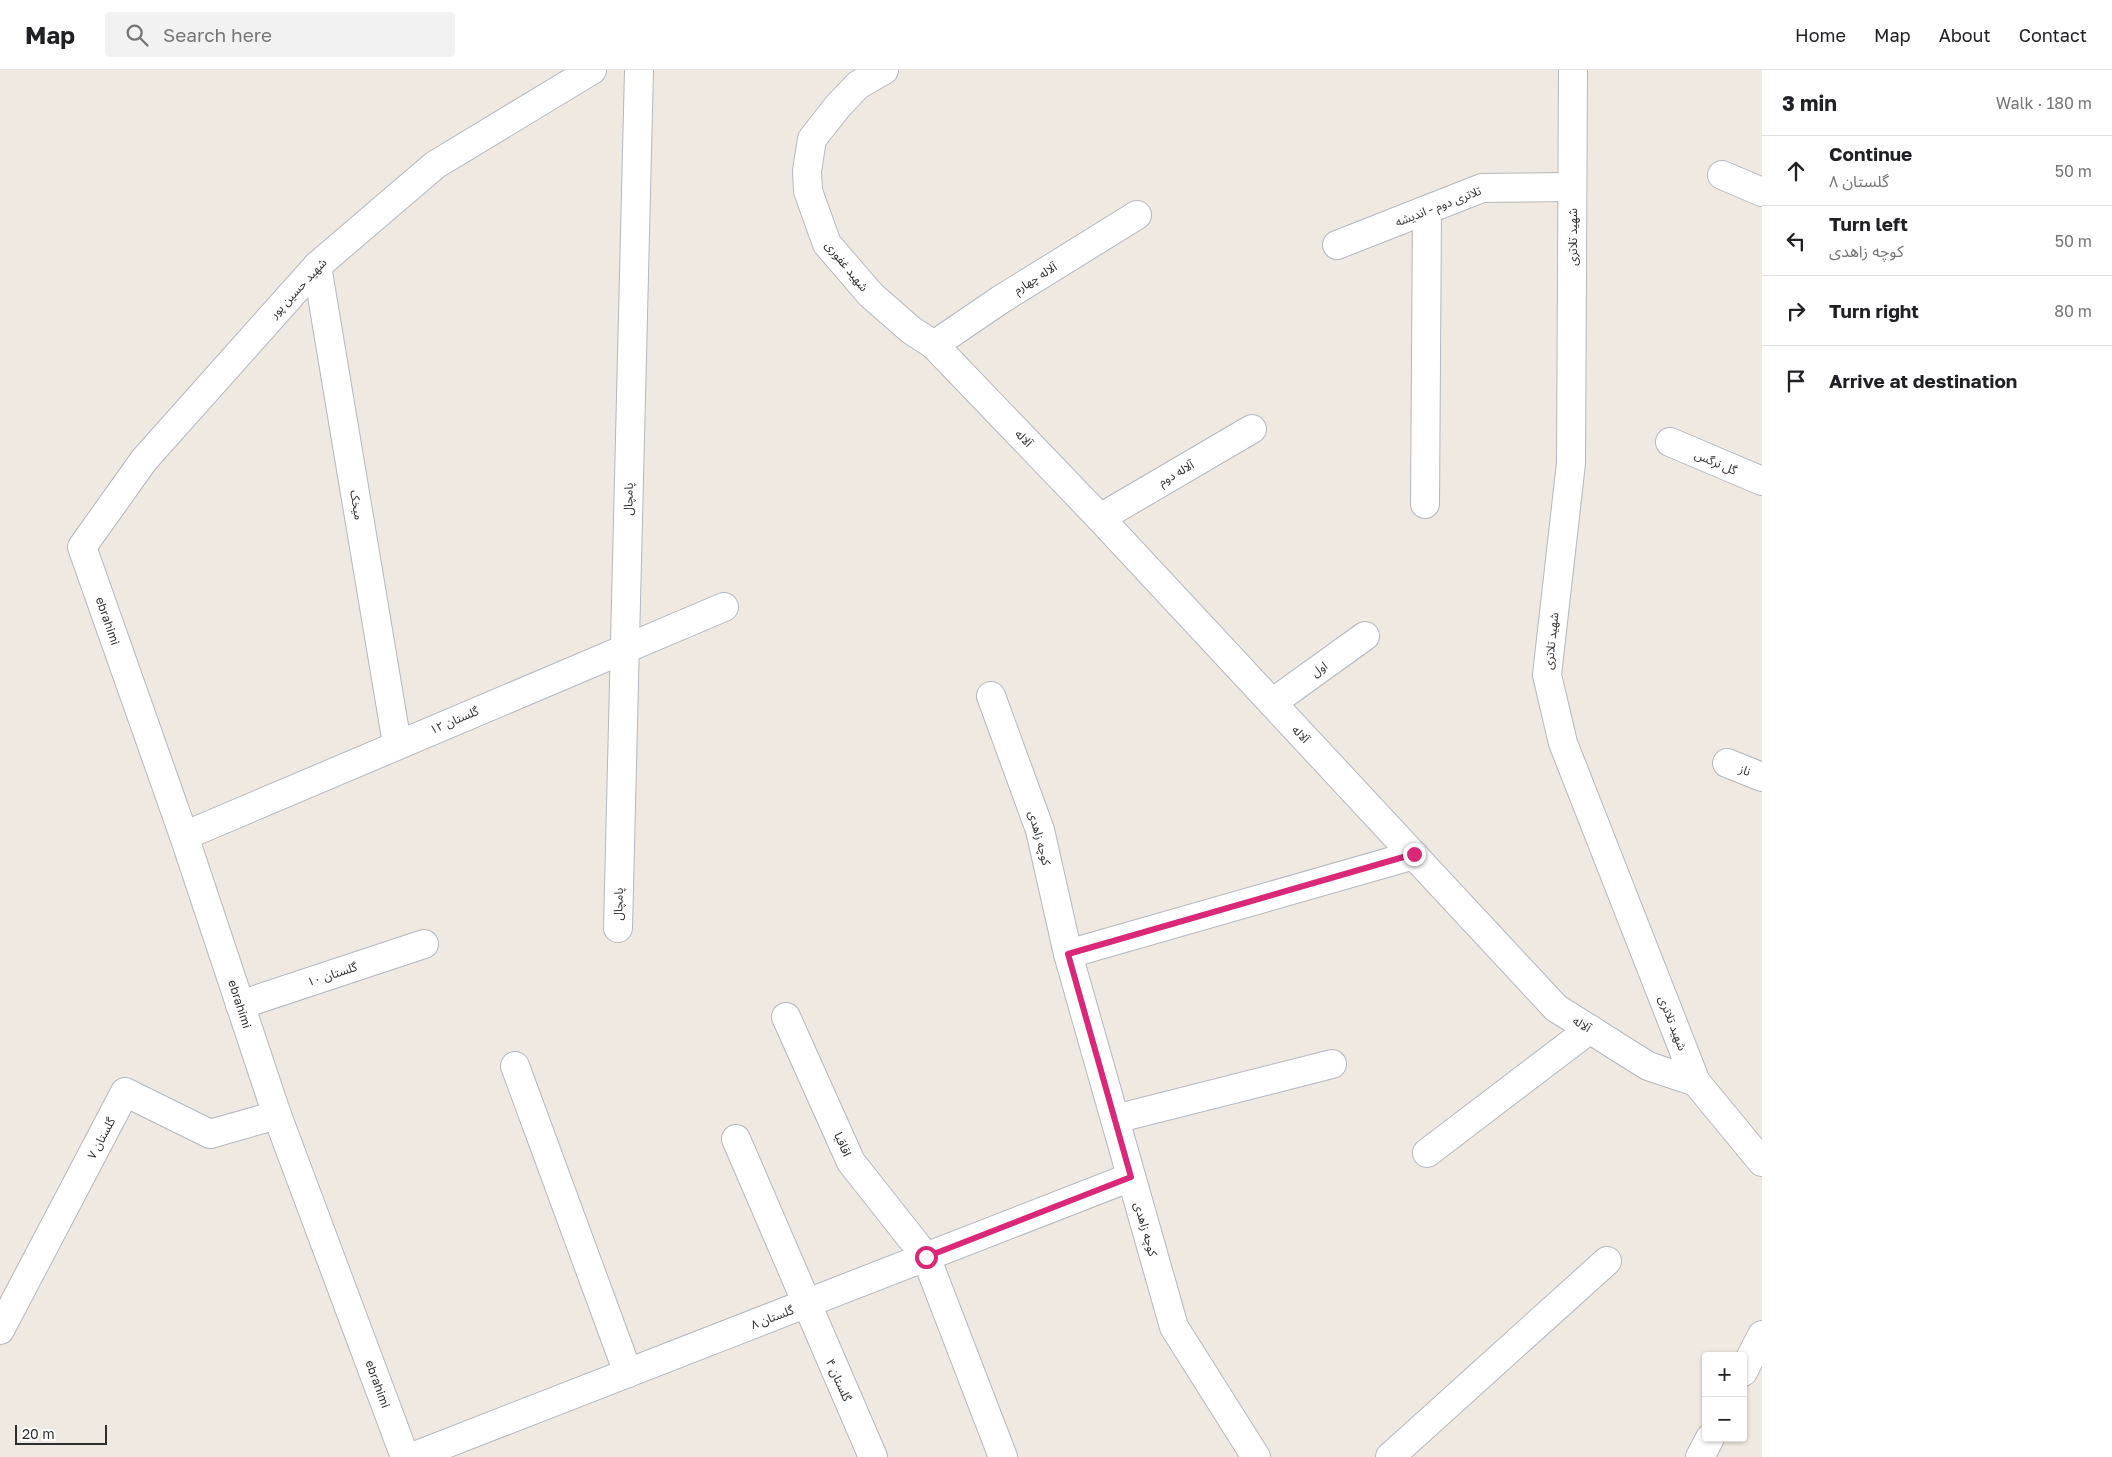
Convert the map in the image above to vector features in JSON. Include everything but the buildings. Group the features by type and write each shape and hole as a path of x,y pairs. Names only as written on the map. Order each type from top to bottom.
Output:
{"street":[{"name":"شهید حسین پور","path":"82,547 144,460 317,266 435,165 592,70"},
{"name":"پامچال","path":"618,928 639,70"},
{"name":"شهید غفوری","path":"884,70 858,85 838,106 812,139 807,171 808,191 827,244 871,295 911,330 934,345"},
{"name":"شهید تلاتری","path":"1573,70 1571,463 1547,676 1563,743 1696,1082 1762,1162"},
{"path":"1722,175 1762,192"},
{"name":"تلاتری دوم - اندیشه","path":"1337,246 1482,188 1572,187"},
{"path":"1425,504 1427,210"},
{"name":"آلاله چهارم","path":"934,345 1000,300 1137,214"},
{"name":"میخک","path":"317,266 397,744"},
{"name":"آلاله","path":"934,345 1100,518 1556,1008 1648,1066 1696,1082"},
{"name":"آلاله دوم","path":"1100,518 1252,429"},
{"name":"گل نرگس","path":"1670,442 1762,481"},
{"name":"ebrahimi","path":"82,547 184,836 277,1115 405,1457"},
{"name":"گلستان ۱۲","path":"184,836 397,744 724,607"},
{"name":"اول","path":"1272,703 1365,636"},
{"name":"کوچه زاهدی","path":"991,696 1040,830 1068,954 1174,1327 1256,1457"},
{"name":"ناز","path":"1727,763 1762,776"},
{"path":"1068,954 1414,854"},
{"name":"گلستان ۱۰","path":"240,1005 424,944"},
{"name":"اقاقیا","path":"786,1016 851,1162 926,1257 1003,1457"},
{"path":"1427,1153 1590,1029"},
{"path":"1114,1119 1332,1064"},
{"path":"515,1066 628,1373"},
{"name":"گلستان ۷","path":"0,1330 125,1092 210,1134 277,1115"},
{"name":"گلستان ۴","path":"736,1139 873,1457"},
{"name":"گلستان ۸","path":"412,1457 1131,1177"},
{"path":"1390,1457 1607,1261"},
{"path":"1747,1364 1762,1335"},
{"path":"1700,1457 1708,1442"}],"route":[{"path":"926,1257 1131,1177 1068,954 1414,854"}]}
